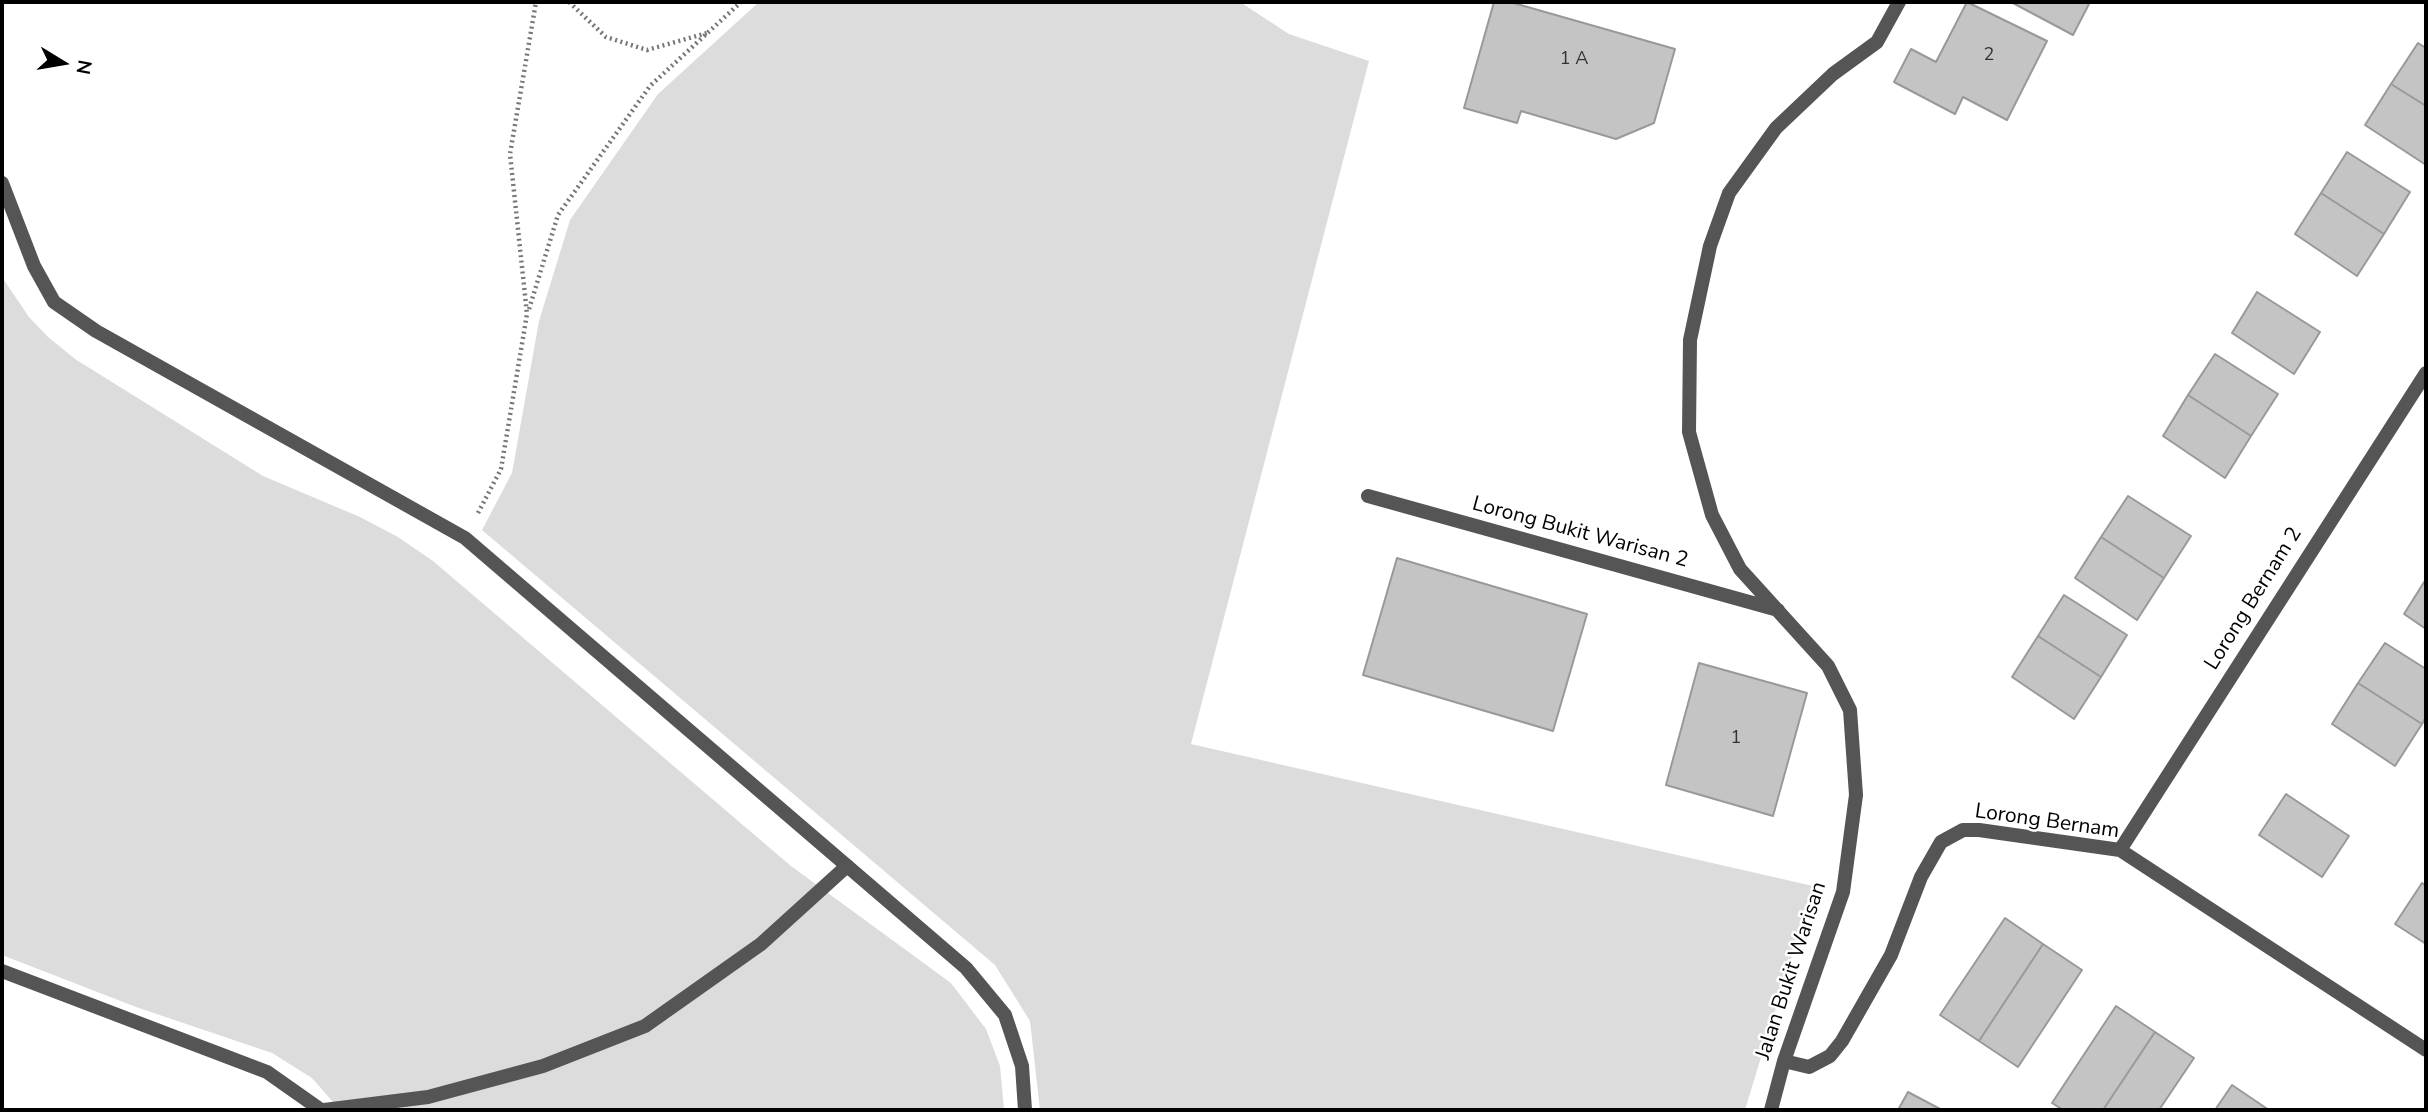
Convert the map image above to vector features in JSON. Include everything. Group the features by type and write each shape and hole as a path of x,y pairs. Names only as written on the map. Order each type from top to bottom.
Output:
{"street":[{"name":"Jalan Bukit Warisan","path":"1771,1110 1784,1061 1843,892 1856,794 1850,710 1828,666 1740,569 1712,515 1689,432 1690,340 1710,246 1729,192 1776,128 1833,74 1877,42 1899,2"},
{"path":"2,183 34,266 54,302 96,331 465,538 966,968 1005,1015 1022,1066 1025,1110"},
{"name":"Lorong Bernam 2","path":"2120,850 2426,373"},
{"name":"Lorong Bukit Warisan 2","path":"1368,496 1780,610"},
{"name":"Lorong Bernam","path":"1784,1061 1809,1067 1830,1056 1842,1041 1891,955 1921,877 1941,842 1964,830 2120,850 2426,1050"},
{"path":"2,971 267,1072 322,1110 428,1097 543,1066 645,1026 761,944 847,866"}],"path":[{"path":"527,314 510,154 536,2"},
{"path":"569,2 606,37 647,50 708,32"},
{"path":"465,538 501,469 527,314 558,215 650,86 741,2"}],"shaded area":[{"path":"759,2 1240,2 1289,34 1369,61 1191,744 1813,886 1745,1110 1040,1110 1030,1021 995,965 482,530 512,473 539,321 570,220 658,94"},
{"path":"2,277 29,317 75,359 263,476 360,517 398,537 433,561 791,866 951,983 986,1029 1000,1066 1004,1110 340,1110 312,1078 272,1053 136,1007 2,955"}],"building":[{"path":"1494,2 1510,2 1675,49 1654,123 1616,139 1521,111 1517,123 1464,108"},
{"path":"1967,2 2047,41 2007,120 1963,97 1955,114 1894,82 1911,49 1936,62"},
{"path":"2011,2 2090,2 2073,35"},
{"path":"2418,43 2426,48 2426,106 2391,84"},
{"path":"2391,84 2426,106 2426,165 2365,125"},
{"path":"2347,152 2410,192 2384,234 2321,193"},
{"path":"2321,193 2384,234 2357,276 2295,234"},
{"path":"2257,292 2320,332 2294,374 2232,333"},
{"path":"2215,354 2278,394 2251,436 2188,395"},
{"path":"2188,395 2251,436 2225,478 2163,436"},
{"path":"2128,496 2191,536 2164,578 2101,537"},
{"path":"2101,537 2164,578 2137,620 2075,578"},
{"path":"1397,558 1587,614 1553,731 1363,675"},
{"path":"2426,579 2426,629 2404,614"},
{"path":"2064,595 2127,635 2101,677 2038,636"},
{"path":"2038,636 2101,677 2074,719 2012,677"},
{"path":"2385,643 2426,669 2426,717 2422,724 2358,683"},
{"path":"1699,663 1807,693 1773,816 1666,785"},
{"path":"2358,683 2422,724 2395,766 2332,724"},
{"path":"2286,794 2349,836 2322,877 2259,835"},
{"path":"2422,883 2426,886 2426,944 2395,924"},
{"path":"2005,918 2043,944 1979,1041 1940,1015"},
{"path":"2043,944 2082,970 2018,1067 1979,1041"},
{"path":"2116,1006 2155,1032 2103,1110 2063,1110 2052,1103"},
{"path":"2155,1032 2194,1058 2159,1110 2103,1110"},
{"path":"2232,1085 2269,1110 2215,1110"},
{"path":"1908,1092 1942,1110 1898,1110"}]}
